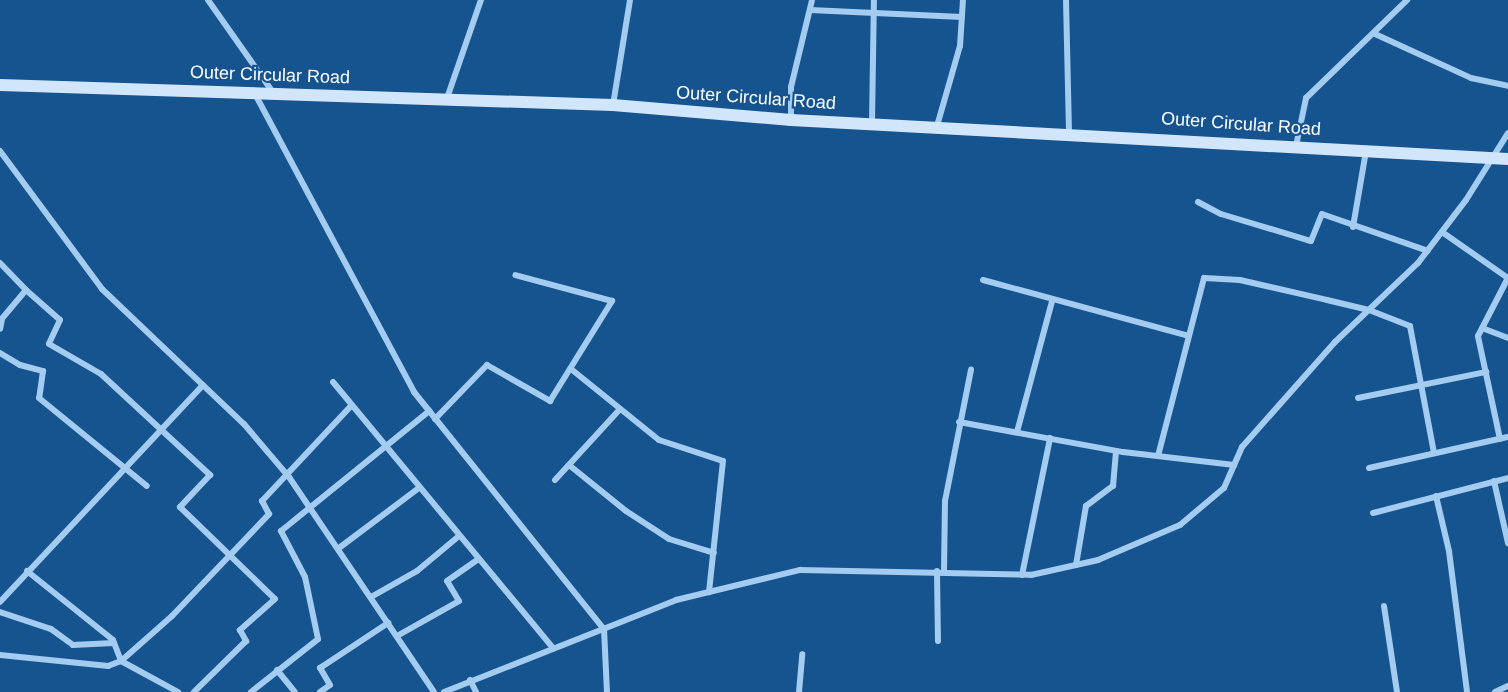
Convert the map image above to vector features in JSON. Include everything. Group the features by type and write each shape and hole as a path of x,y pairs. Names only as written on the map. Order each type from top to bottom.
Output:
{"street":[{"path":"208,0 272,91"},
{"path":"445,101 481,0"},
{"path":"613,105 630,0"},
{"path":"791,120 791,87 812,0"},
{"path":"872,123 874,0"},
{"path":"937,126 960,46 963,0"},
{"path":"1066,0 1069,132"},
{"path":"1296,146 1306,98 1407,0"},
{"path":"810,10 962,17"},
{"path":"1375,33 1471,78 1508,86"},
{"name":"Outer Circular Road","path":"0,85 253,90 445,101 613,105 791,120 1069,132 1508,159"},
{"path":"253,90 414,392 604,629 607,692"},
{"path":"444,692 553,648 709,592 800,570 936,571 1022,575 1098,560 1180,525 1224,488 1242,447 1335,342 1428,251 1508,133"},
{"path":"1353,227 1366,150"},
{"path":"0,151 102,289 244,424 289,477 311,505 434,692"},
{"path":"1198,202 1221,214 1311,241 1322,214 1353,227 1428,251"},
{"path":"1442,232 1508,278 1478,336 1500,439"},
{"path":"0,264 60,320 49,344 101,374 210,475 180,507 275,599 240,630 246,641 194,692"},
{"path":"435,419 487,365 550,400 612,301 515,275"},
{"path":"1158,456 1204,278 1240,280 1369,310 1410,326 1434,453"},
{"path":"983,280 1052,301 1189,336"},
{"path":"0,329 2,319 26,290"},
{"path":"1017,432 1052,301"},
{"path":"1482,328 1508,338"},
{"path":"0,353 20,365 43,371 39,398 147,486"},
{"path":"571,369 659,441 723,461 709,592"},
{"path":"944,572 945,501 971,369"},
{"path":"1358,398 1486,372"},
{"path":"333,382 553,648"},
{"path":"0,602 203,385"},
{"path":"0,655 108,666 121,661 172,616 269,514 262,501 289,477 351,406"},
{"path":"555,480 620,409"},
{"path":"251,692 318,639 305,577 281,531 384,445 429,411"},
{"path":"959,422 1116,451 1234,465"},
{"path":"1369,468 1508,437"},
{"path":"1022,575 1050,438"},
{"path":"1076,565 1086,506 1113,486 1116,451"},
{"path":"569,465 626,512 669,539 714,553"},
{"path":"1373,513 1508,478"},
{"path":"1494,481 1508,543"},
{"path":"339,548 419,488"},
{"path":"1436,496 1449,551 1467,692"},
{"path":"371,597 417,570 459,536"},
{"path":"397,636 459,601 447,581 478,558"},
{"path":"27,571 114,643 121,661 164,689 178,692"},
{"path":"936,571 938,641"},
{"path":"1384,606 1397,692"},
{"path":"0,612 51,629 74,645 114,643"},
{"path":"320,692 330,685 320,668 388,623"},
{"path":"799,692 802,654"},
{"path":"276,670 295,692"},
{"path":"470,680 476,692"},
{"path":"1495,692 1508,686"}]}
